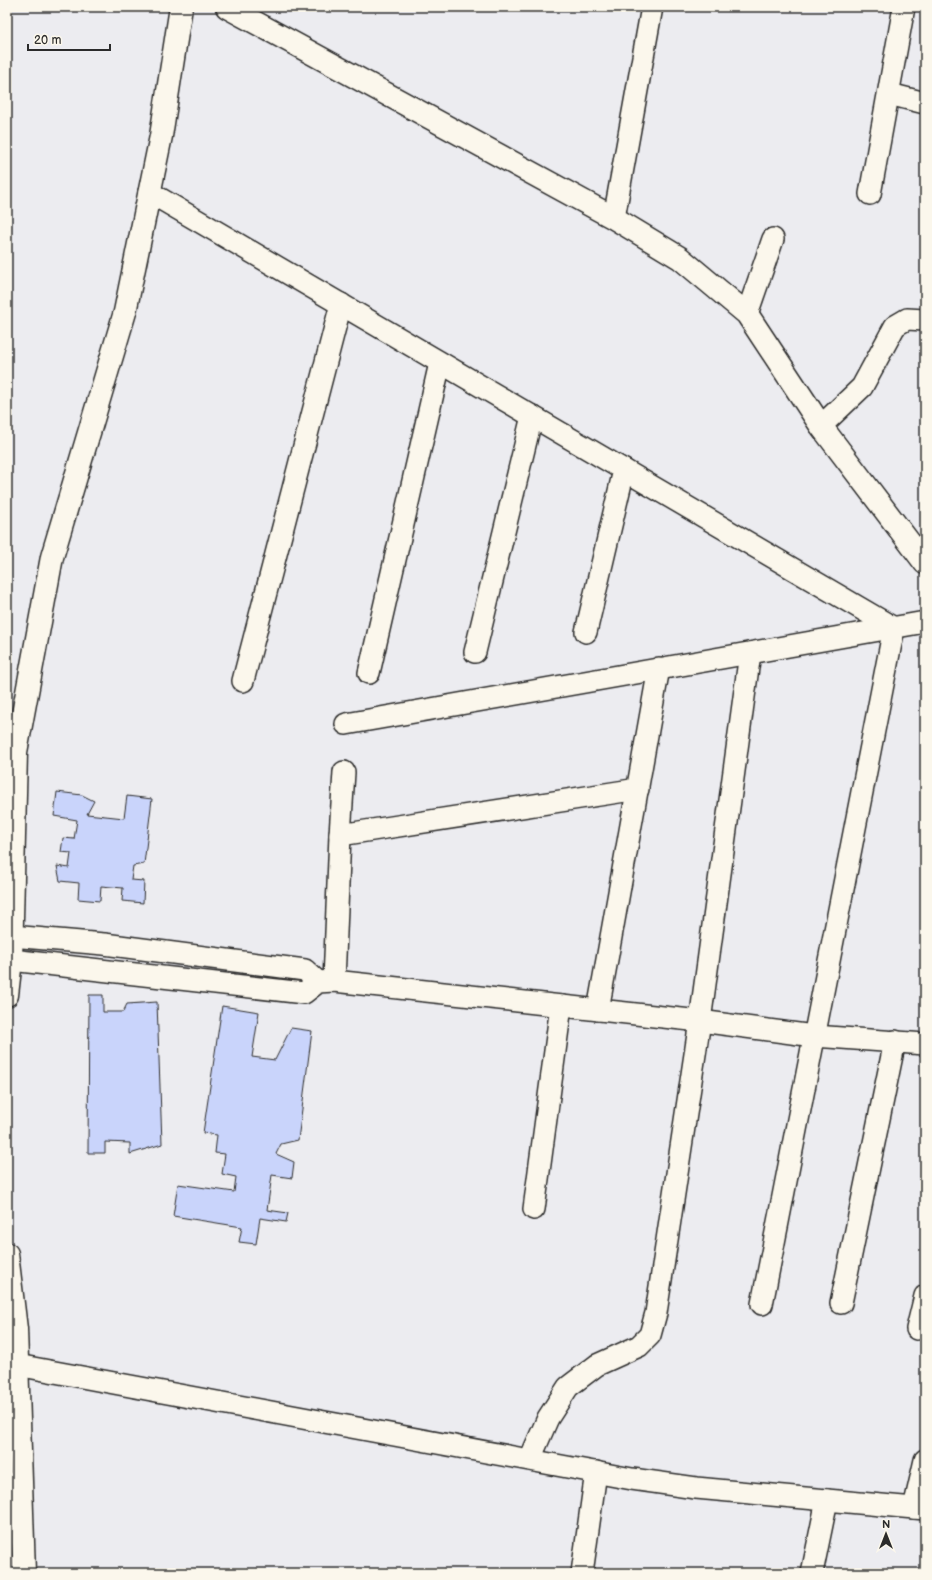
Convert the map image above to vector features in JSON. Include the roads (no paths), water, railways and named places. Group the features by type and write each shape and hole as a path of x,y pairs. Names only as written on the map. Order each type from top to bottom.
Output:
{"street":[{"path":"7,995 11,960 10,932 16,752 52,558 125,312 161,136 181,7"},
{"path":"227,7 614,218 680,258 747,314 821,426 925,563"},
{"path":"614,218 652,7"},
{"path":"870,194 904,7"},
{"path":"888,94 925,103"},
{"path":"149,192 894,628"},
{"path":"747,314 773,239"},
{"path":"243,681 340,304"},
{"path":"821,426 862,387 896,326 907,320 925,320"},
{"path":"369,673 440,363"},
{"path":"475,652 532,416"},
{"path":"586,632 624,470"},
{"path":"346,724 925,622"},
{"path":"762,1304 894,628"},
{"path":"530,1459 548,1418 568,1387 597,1365 639,1346 650,1335 656,1313 700,1021 750,653"},
{"path":"598,1010 659,668"},
{"path":"326,981 340,836 344,772"},
{"path":"340,836 638,789"},
{"path":"10,932 305,970 326,981 700,1021 814,1036 925,1044"},
{"path":"11,960 304,993 326,981"},
{"path":"534,1209 561,1006"},
{"path":"841,1303 895,1041"},
{"path":"7,1254 16,1329 18,1365 24,1573"},
{"path":"917,1329 925,1296"},
{"path":"18,1365 596,1472 696,1488 919,1508 925,1460"},
{"path":"582,1573 596,1472"},
{"path":"812,1573 827,1500"}]}
